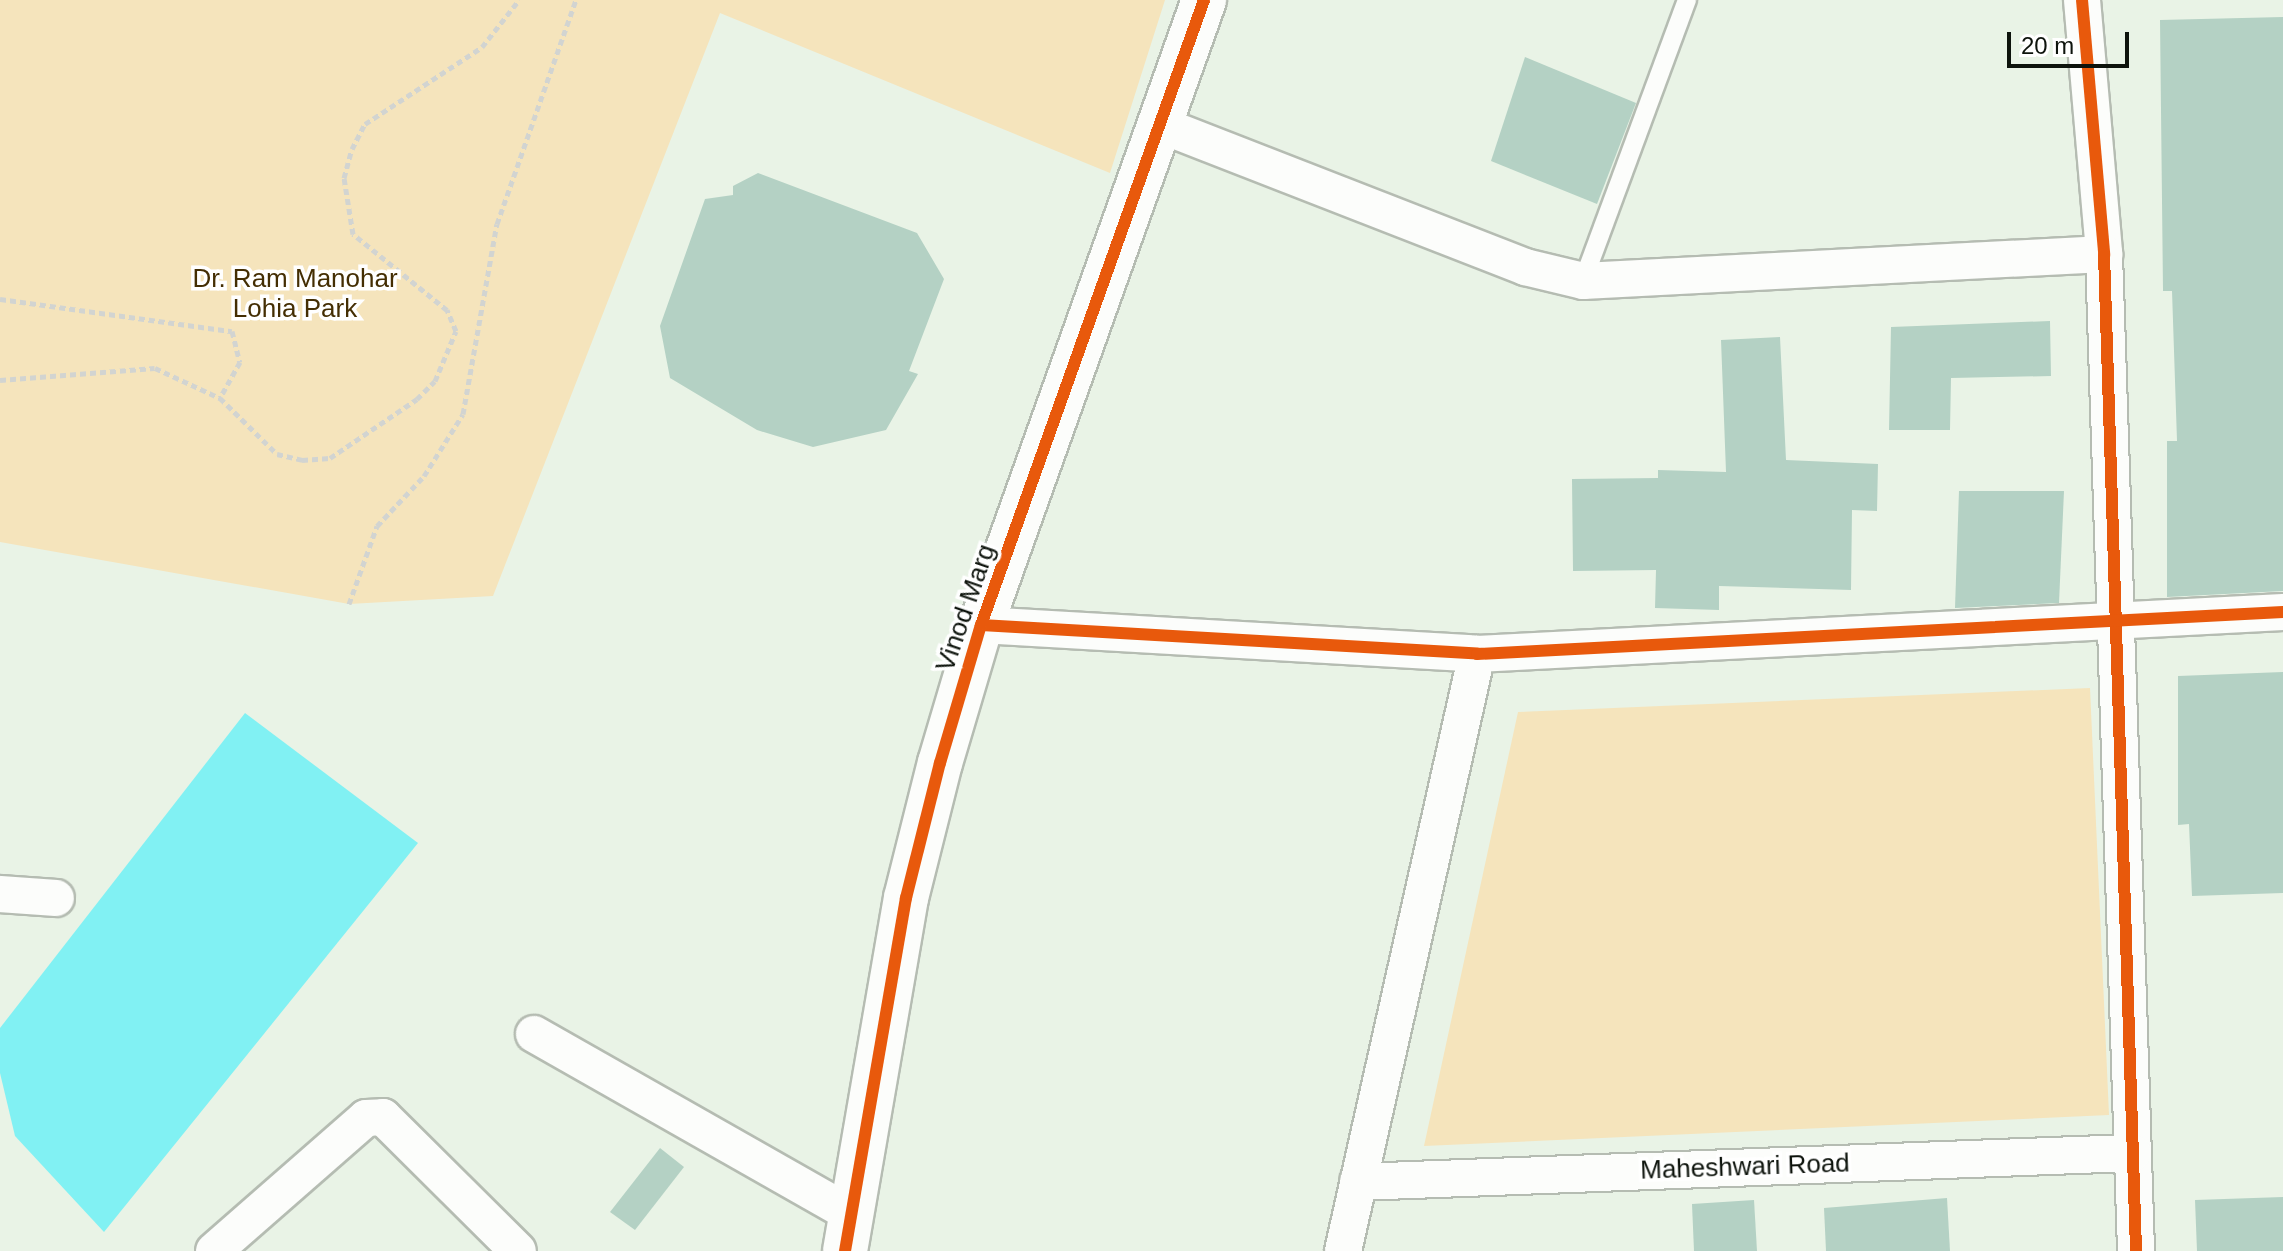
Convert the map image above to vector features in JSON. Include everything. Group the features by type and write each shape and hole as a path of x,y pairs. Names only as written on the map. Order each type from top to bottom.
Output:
{"street":[{"name":"Vinod Marg","path":"848,1232 906,898 981,625 1204,0"},
{"path":"2082,0 2104,254 2111,619 2136,1251"},
{"path":"1161,125 1525,267 1583,281 2104,254"},
{"path":"981,625 1477,654 2283,612"},
{"path":"1343,1251 1477,654"},
{"path":"0,894 56,898"},
{"path":"534,1034 848,1232"},
{"path":"214,1251 366,1118 383,1117 518,1251"},
{"name":"Maheshwari Road","path":"1358,1182 2132,1153"}],"lane":[{"path":"1583,281 1687,0"}],"path":[{"path":"0,380 155,368 220,398 277,454 330,458 435,381 456,331 447,310 353,234 344,178 365,124 447,75 482,47 519,0"},
{"path":"349,604 377,526 424,476 463,414 497,224 576,0"},
{"path":"0,299 232,331 240,362 220,398"}],"green space":[{"name":"Dr. Ram Manohar Lohia Park","path":"0,0 1165,0 1110,173 720,13 493,596 349,604 0,542"},
{"path":"2090,688 2109,1115 1424,1146 1518,712"}],"water":[{"path":"245,713 418,843 104,1232 15,1136 0,1073 0,1028"}],"building":[{"path":"2283,17 2283,591 2167,597 2167,441 2177,441 2172,291 2163,291 2160,20"},
{"path":"1525,57 1636,103 1597,204 1491,161"},
{"path":"758,173 917,233 944,279 909,371 918,374 886,430 813,447 757,430 670,378 660,326 705,199 733,195 733,186"},
{"path":"2050,321 2051,376 1951,378 1950,430 1889,430 1891,327"},
{"path":"1780,337 1786,460 1878,464 1877,511 1852,510 1851,590 1719,586 1719,610 1655,608 1656,570 1573,571 1572,479 1658,478 1658,470 1726,472 1721,340"},
{"path":"1959,491 2064,491 2059,603 1955,608"},
{"path":"2283,672 2283,893 2192,896 2189,824 2178,825 2178,676"},
{"path":"660,1148 684,1167 635,1230 610,1212"},
{"path":"2283,1197 2283,1251 2197,1251 2195,1200"},
{"path":"1947,1198 1950,1251 1826,1251 1824,1208"},
{"path":"1754,1200 1757,1251 1694,1251 1692,1204"}],"cycle path":[{"path":"845,1251 906,898 940,763 981,625 1204,0"},
{"path":"2082,0 2104,254 2136,1251"},
{"path":"981,625 1477,654 2283,612"}]}
